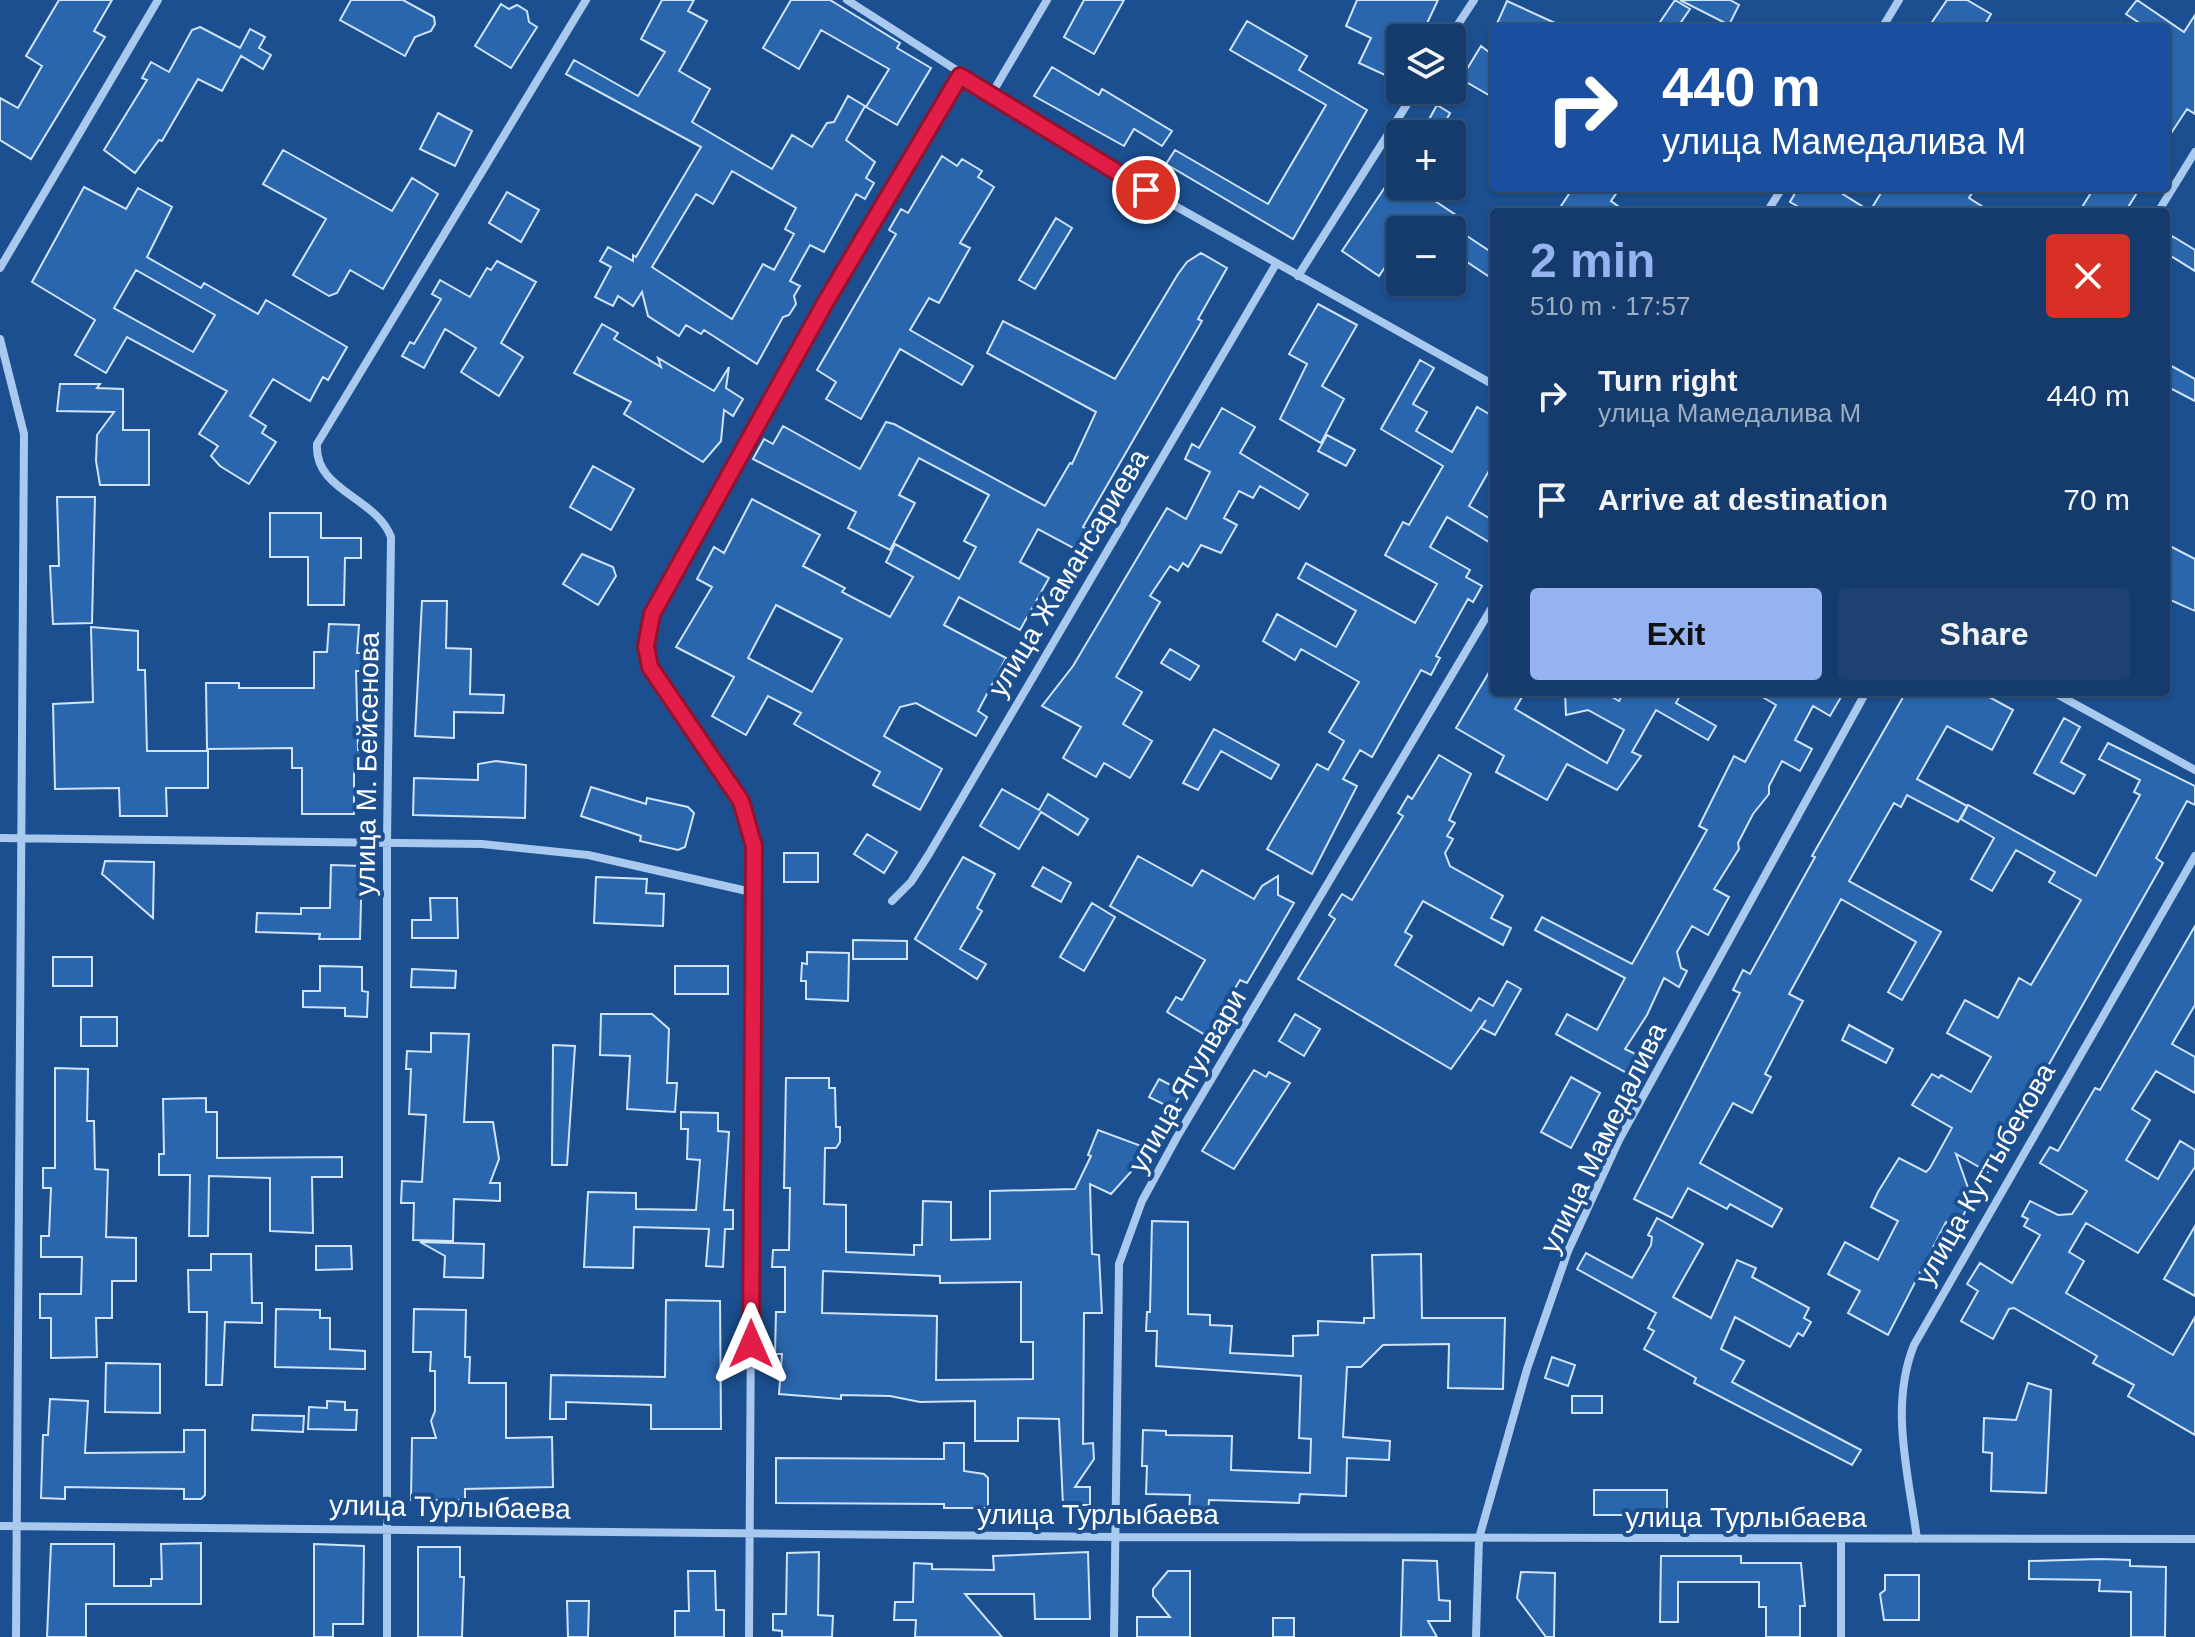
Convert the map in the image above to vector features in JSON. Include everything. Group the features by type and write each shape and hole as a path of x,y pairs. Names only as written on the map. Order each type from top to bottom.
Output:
{"street":[{"path":"0,268 158,0"},
{"name":"улица М. Бейсенова","path":"387,1637 387,842 391,537 377,514 325,476 316,457 317,444 586,0"},
{"path":"847,0 960,76 1120,175 1490,383"},
{"path":"991,95 1047,0"},
{"path":"1458,24 1474,0"},
{"path":"1884,24 1899,0"},
{"path":"749,1637 754,846 741,801 650,667 647,630 652,614 825,303 960,76"},
{"path":"1298,276 1407,104"},
{"path":"2160,208 2195,152"},
{"name":"улица Жамансариева","path":"892,901 911,882 929,854 1276,264"},
{"path":"0,339 24,434 16,1637"},
{"name":"улица Ягулвари","path":"1114,1637 1119,1264 1127,1235 1177,1137 1490,611"},
{"name":"улица Мамедалива","path":"1476,1637 1479,1538 1527,1369 1568,1251 1619,1140 1864,696"},
{"path":"2060,696 2195,770"},
{"path":"0,838 482,844 588,855 756,893"},
{"name":"улица Куттыбекова","path":"1917,1539 1901,1420 1902,1389 1914,1345 2195,856"},
{"name":"улица Турлыбаева","path":"0,1526 1116,1537 2195,1539"},
{"path":"1841,1540 1841,1637"}],"building":[{"path":"59,0 112,0 94,31 105,37 31,159 0,140 0,98 18,108 42,66 26,56"},
{"path":"351,0 403,0 434,17 435,24 431,31 415,37 405,56 340,20"},
{"path":"662,0 694,0 688,11 707,21 679,71 710,89 692,122 772,169 792,135 812,147 827,123 834,122 848,96 865,106 846,140 875,162 866,178 874,183 865,199 856,194 824,252 810,245 790,281 800,286 794,296 796,304 789,315 783,317 757,364 704,330 701,334 686,325 679,336 648,316 642,292 633,306 618,296 613,306 595,297 611,267 600,261 608,247 633,261 633,255 636,257 701,147 566,74 574,60 638,96 665,52 641,39","holes":["732,171 796,208 785,229 794,234 774,270 763,264 732,319 652,267 696,194 713,204"]},
{"path":"791,0 830,0 900,43 897,48 931,68 897,125 866,107 889,69 821,30 799,69 763,48"},
{"path":"1084,0 1124,0 1094,54 1064,37"},
{"path":"1357,0 1438,0 1427,24 1386,24 1386,76 1359,63 1371,38 1346,26"},
{"path":"1675,0 1690,9 1680,24 1659,24"},
{"path":"1680,0 1730,0 1739,5 1727,24"},
{"path":"1947,0 1967,0 1991,14 1985,24 1931,24"},
{"path":"2137,0 2184,32 2195,15 2195,114 2187,109 2170,135 2170,24 2141,24 2126,14"},
{"path":"1507,1 1557,24 1497,24"},
{"path":"501,4 509,9 517,5 527,11 529,22 537,27 511,68 475,46"},
{"path":"1247,21 1307,56 1299,70 1367,110 1293,239 1166,164 1175,150 1268,204 1326,105 1230,50"},
{"path":"200,27 240,48 250,29 265,37 259,48 271,55 263,69 241,56 222,91 198,79 162,141 159,140 135,173 104,150 147,80 142,78 151,62 169,72 192,30"},
{"path":"1481,46 1490,53 1490,96 1466,82 1466,71"},
{"path":"1052,67 1099,95 1102,89 1172,131 1162,146 1134,129 1124,146 1034,96"},
{"path":"1437,105 1450,113 1446,120 1429,120"},
{"path":"438,113 472,131 455,166 420,149"},
{"path":"283,150 392,211 412,178 438,194 383,289 350,270 337,293 329,296 293,275 326,219 263,184"},
{"path":"942,156 957,166 962,159 982,171 978,177 994,187 960,243 970,248 939,303 929,298 910,330 973,366 962,385 900,349 861,419 826,399 836,382 817,370 896,234 889,230 901,209 908,213"},
{"path":"1386,186 1386,200 1434,200 1456,215 1386,216 1386,266 1379,276 1342,251"},
{"path":"84,187 126,209 138,188 172,207 147,257 201,288 204,283 258,314 266,300 347,347 328,380 323,377 310,401 273,379 250,416 266,426 262,433 276,442 249,484 220,466 211,456 218,446 199,434 227,391 127,337 106,373 75,355 95,320 32,282","holes":["136,270 215,315 193,352 114,308"]},
{"path":"507,192 539,210 521,242 489,223"},
{"path":"1570,192 1617,192 1611,201 1621,208 1560,208"},
{"path":"1796,192 1839,192 1865,208 1796,208 1790,202"},
{"path":"1882,192 1973,192 1969,198 1985,208 1872,208"},
{"path":"2092,192 2138,192 2128,208 2082,208"},
{"path":"1056,218 1072,228 1035,289 1019,280"},
{"path":"1466,235 1490,251 1490,277 1466,261"},
{"path":"2172,236 2195,250 2195,271 2170,255"},
{"path":"1201,253 1227,268 1198,319 1202,321 1083,527 1088,530 1077,550 1038,529 1020,562 1049,578 1020,630 959,597 944,625 1006,658 978,711 987,717 976,736 916,703 900,707 884,736 942,769 920,810 873,785 880,772 794,724 801,713 768,696 746,735 712,716 734,677 676,647 712,587 697,579 714,547 724,553 752,499 820,535 803,566 845,588 842,592 890,617 913,577 886,562 895,544 959,579 976,547 964,541 989,495 919,458 899,495 915,503 890,550 848,528 856,512 753,459 764,439 773,444 783,426 860,469 886,422 1045,506 1072,464 1096,412 987,353 1003,321 1115,379 1187,262","holes":["776,605 842,639 812,692 748,658"]},
{"path":"497,261 536,282 501,343 523,357 499,396 461,372 476,348 445,329 424,368 402,356 410,342 414,344 441,299 432,294 440,280 470,297 487,268 491,270"},
{"path":"1318,304 1357,325 1322,386 1344,399 1321,443 1280,419 1307,364 1289,354"},
{"path":"602,324 618,333 614,339 661,367 658,358 714,391 729,367 726,388 743,399 733,416 724,410 721,441 703,462 624,414 631,402 574,373"},
{"path":"1420,360 1434,368 1413,404 1427,412 1416,431 1452,452 1477,407 1490,415 1490,469 1469,506 1490,519 1490,543 1447,517 1430,547 1470,570 1466,577 1482,586 1473,602 1468,599 1436,656 1440,658 1431,675 1421,670 1372,757 1360,750 1343,779 1357,786 1312,874 1267,849 1317,764 1328,770 1344,741 1329,732 1359,682 1301,649 1295,660 1263,641 1277,614 1336,647 1356,611 1298,578 1306,563 1415,623 1437,584 1385,555 1403,522 1409,525 1443,466 1381,429"},
{"path":"2170,365 2195,379 2195,401 2170,388"},
{"path":"60,384 100,384 97,388 123,389 123,430 149,430 149,485 100,485 96,461 97,435 114,412 57,411"},
{"path":"1222,408 1255,427 1240,453 1308,494 1299,509 1260,486 1253,498 1239,491 1224,518 1237,525 1221,553 1201,545 1188,567 1183,563 1178,571 1170,566 1150,596 1160,602 1116,677 1142,692 1123,724 1152,741 1130,778 1104,763 1096,777 1063,758 1081,727 1042,706 1073,666 1167,508 1186,519 1210,472 1185,459 1192,444 1199,448"},
{"path":"1327,435 1355,450 1346,466 1318,451"},
{"path":"593,466 634,489 611,530 570,507"},
{"path":"57,497 95,497 92,623 53,624 50,566 59,566"},
{"path":"270,513 321,513 321,538 361,538 361,558 345,558 344,605 308,605 308,557 270,557"},
{"path":"2170,546 2195,559 2195,611 2170,600"},
{"path":"582,554 613,567 616,576 598,605 563,584"},
{"path":"422,601 447,601 446,648 471,649 470,694 504,695 503,713 454,712 454,738 415,736"},
{"path":"329,624 359,625 357,653 370,653 370,671 356,671 358,750 370,750 371,766 354,767 354,814 302,814 302,768 292,768 292,748 207,749 206,683 239,683 239,688 314,688 314,652 327,652"},
{"path":"91,627 138,631 138,670 145,670 147,751 208,751 208,788 166,788 167,816 120,816 119,788 55,789 53,704 93,702"},
{"path":"1170,649 1199,666 1190,680 1161,663"},
{"path":"1490,671 1490,696 1523,696 1515,709 1607,763 1624,730 1588,710 1566,715 1565,696 1610,696 1619,701 1622,696 1680,696 1676,703 1716,726 1708,740 1656,710 1632,752 1641,756 1617,790 1567,764 1547,800 1496,772 1504,756 1456,728"},
{"path":"1761,696 1842,696 1830,716 1813,706 1795,740 1812,749 1800,771 1782,761 1769,786 1769,794 1753,814 1738,843 1739,849 1714,889 1729,897 1708,935 1692,926 1677,952 1681,968 1687,971 1679,987 1664,978 1647,1015 1625,1049 1642,1057 1632,1076 1556,1034 1567,1014 1597,1030 1625,978 1535,930 1542,917 1632,964 1707,830 1699,826 1734,756 1745,762 1776,705"},
{"path":"1904,696 1987,696 2013,710 1992,750 1947,726 1917,779 1967,806 1958,822 1907,795 1901,807 1894,803 1849,881 1941,932 1902,1000 1888,992 1916,942 1841,899 1789,994 1803,1001 1765,1074 1771,1077 1752,1113 1733,1103 1700,1163 1782,1209 1772,1227 1730,1204 1727,1209 1688,1188 1672,1218 1634,1199 1740,993 1733,990 1743,970 1750,974 1815,857 1812,856"},
{"path":"2064,718 2080,727 2061,762 2085,775 2074,794 2034,773"},
{"path":"1214,729 1279,765 1271,779 1221,751 1198,790 1183,783"},
{"path":"2108,743 2195,786 2195,805 2187,801 2156,858 2163,863 1988,1172 1956,1154 1972,1199 1957,1227 1946,1222 1888,1335 1848,1313 1860,1291 1828,1274 1845,1242 1878,1260 1898,1221 1871,1207 1878,1192 1899,1158 1926,1172 1952,1128 1912,1105 1932,1074 1939,1078 1941,1075 1971,1092 1991,1057 1947,1033 1965,1000 1998,1018 2019,978 2031,985 2081,900 2049,882 2055,872 2016,850 1992,891 1971,879 1994,838 1961,819 1968,805 2096,876 2140,795 2134,792 2140,780 2099,759"},
{"path":"1439,755 1471,774 1449,820 1455,823 1447,836 1453,839 1445,853 1450,866 1503,896 1491,918 1511,928 1503,945 1423,901 1405,932 1412,936 1395,965 1471,1011 1479,998 1493,1006 1507,981 1521,989 1495,1035 1481,1028 1486,1020 1451,1069 1298,979 1335,919 1329,915 1342,894 1352,900 1403,816 1398,813 1408,796 1412,799"},
{"path":"496,761 526,765 525,818 413,815 414,778 478,780 478,764"},
{"path":"591,787 646,804 647,798 688,807 694,813 685,847 678,850 640,841 641,836 581,816"},
{"path":"1002,789 1039,810 1048,794 1088,819 1078,835 1041,812 1019,849 980,826"},
{"path":"867,834 897,852 884,873 854,854"},
{"path":"784,853 818,853 818,882 784,882"},
{"path":"1138,856 1192,886 1202,870 1254,899 1262,886 1278,876 1278,895 1294,903 1247,983 1240,980 1224,1007 1230,1011 1222,1025 1215,1021 1207,1036 1167,1012 1176,997 1182,1000 1205,960 1110,906"},
{"path":"963,857 995,874 977,908 982,911 960,949 986,964 977,979 915,939"},
{"path":"105,861 154,862 153,918 102,874"},
{"path":"331,865 362,866 360,939 319,939 320,934 256,932 257,913 301,914 301,908 330,908"},
{"path":"1043,867 1071,883 1061,902 1032,886"},
{"path":"596,877 647,879 646,893 664,894 663,926 594,923"},
{"path":"430,898 457,898 458,938 412,938 412,920 431,920"},
{"path":"1092,903 1115,917 1084,971 1060,957"},
{"path":"2195,926 2195,1005 2172,1044 2195,1057 2195,1093 2156,1071 2132,1109 2150,1120 2126,1160 2158,1179 2180,1141 2195,1150 2195,1167 2138,1253 2086,1223 2069,1252 2084,1261 2066,1293 2173,1355 2195,1317 2195,1435 2128,1396 2134,1385 2093,1363 2097,1356 2014,1308 2009,1309 1993,1339 1961,1321 1978,1291 1967,1284 1980,1263 2012,1283 2040,1235 2024,1226 2028,1219 2022,1216 2030,1201 2058,1215 2072,1214 2087,1191 2040,1163 2050,1147 2058,1151 2095,1088 2100,1090"},
{"path":"853,940 907,941 907,959 853,959"},
{"path":"807,952 849,953 848,1001 806,999 806,981 801,981 802,963 807,964"},
{"path":"53,957 92,957 92,986 53,986"},
{"path":"320,966 362,967 362,991 368,992 367,1017 345,1016 345,1008 303,1007 303,991 320,991"},
{"path":"675,966 728,966 728,994 675,994"},
{"path":"412,969 456,971 455,988 411,987"},
{"path":"601,1014 652,1014 669,1029 667,1083 677,1083 675,1112 627,1109 630,1056 600,1055"},
{"path":"1295,1014 1320,1029 1304,1056 1279,1041"},
{"path":"81,1017 117,1017 117,1046 81,1046"},
{"path":"1849,1025 1893,1049 1886,1063 1842,1040"},
{"path":"431,1033 469,1034 464,1122 493,1122 499,1159 490,1183 500,1183 500,1201 454,1199 453,1241 413,1240 414,1203 401,1203 402,1181 422,1182 426,1115 409,1114 411,1069 406,1069 407,1051 431,1052"},
{"path":"553,1045 575,1046 567,1165 552,1165"},
{"path":"55,1068 88,1069 87,1121 94,1121 95,1169 108,1170 106,1237 136,1238 136,1281 112,1281 112,1318 96,1318 97,1357 51,1358 51,1318 40,1318 40,1294 81,1294 82,1257 41,1257 41,1236 49,1236 51,1188 43,1188 43,1168 55,1168"},
{"path":"1254,1070 1266,1077 1269,1072 1290,1083 1234,1169 1202,1151"},
{"path":"1571,1077 1600,1093 1571,1148 1541,1132"},
{"path":"786,1078 829,1078 829,1088 835,1088 836,1127 840,1127 840,1142 836,1148 825,1148 824,1204 846,1205 846,1252 914,1255 914,1245 922,1245 923,1201 951,1202 951,1240 990,1239 990,1191 1075,1189 1091,1156 1088,1155 1098,1130 1144,1147 1138,1164 1111,1194 1090,1184 1092,1254 1099,1255 1102,1313 1084,1313 1083,1444 1093,1443 1094,1459 1075,1487 1090,1487 1090,1505 1063,1505 1059,1419 1018,1418 1018,1441 975,1441 975,1401 920,1402 890,1396 841,1395 841,1399 779,1394 782,1354 775,1354 776,1312 785,1312 785,1267 772,1267 773,1250 789,1250 790,1188 784,1188","holes":["823,1271 940,1276 940,1283 1021,1282 1021,1342 1033,1342 1033,1379 936,1380 937,1316 822,1313"]},
{"path":"1159,1079 1182,1091 1173,1109 1149,1097"},
{"path":"206,1098 206,1112 217,1112 217,1158 342,1157 342,1177 312,1177 313,1233 270,1231 270,1178 209,1176 208,1236 189,1236 190,1175 159,1175 159,1154 164,1154 163,1099"},
{"path":"681,1112 718,1113 718,1131 729,1132 724,1210 733,1210 733,1229 725,1229 723,1267 706,1266 709,1229 634,1227 633,1268 584,1267 588,1192 636,1193 636,1209 696,1210 700,1160 687,1159 688,1129 681,1129"},
{"path":"1657,1218 1703,1244 1673,1297 1711,1318 1737,1260 1756,1268 1752,1277 1809,1308 1804,1318 1811,1322 1803,1336 1798,1333 1790,1347 1735,1317 1721,1349 1744,1361 1732,1382 1861,1450 1852,1465 1694,1383 1696,1378 1644,1349 1654,1331 1648,1328 1656,1313 1577,1269 1586,1253 1632,1278 1651,1245 1652,1237 1648,1235"},
{"path":"1152,1221 1188,1222 1188,1314 1210,1315 1210,1325 1232,1326 1230,1353 1293,1356 1293,1336 1318,1335 1318,1321 1364,1323 1364,1318 1374,1318 1372,1255 1421,1254 1422,1318 1505,1318 1503,1389 1448,1388 1449,1344 1383,1345 1361,1367 1347,1367 1343,1437 1390,1441 1389,1460 1347,1458 1346,1496 1300,1494 1299,1503 1209,1500 1208,1516 1189,1515 1190,1495 1146,1494 1147,1466 1142,1466 1143,1430 1166,1431 1166,1435 1232,1436 1231,1470 1310,1473 1311,1439 1299,1438 1301,1376 1156,1366 1157,1331 1146,1331 1147,1312 1150,1312"},
{"path":"2195,1226 2195,1296 2164,1279"},
{"path":"420,1242 484,1244 483,1278 444,1277 445,1256"},
{"path":"316,1246 351,1246 352,1269 316,1270"},
{"path":"211,1254 251,1254 252,1303 262,1303 262,1323 225,1322 222,1385 206,1385 207,1312 189,1312 188,1270 211,1270"},
{"path":"666,1300 720,1301 721,1429 651,1429 651,1405 566,1402 566,1419 550,1419 551,1375 665,1377"},
{"path":"276,1309 320,1310 320,1318 330,1318 330,1349 365,1351 365,1369 275,1367"},
{"path":"414,1309 466,1310 465,1357 470,1357 469,1383 506,1383 506,1438 552,1437 553,1487 465,1489 465,1500 411,1500 412,1438 436,1438 431,1421 435,1411 435,1371 430,1371 431,1352 413,1352"},
{"path":"1552,1357 1575,1365 1568,1386 1545,1378"},
{"path":"106,1363 160,1364 160,1413 105,1412"},
{"path":"2028,1383 2051,1390 2046,1493 1991,1491 1992,1453 1983,1452 1984,1418 2016,1420"},
{"path":"1572,1396 1602,1396 1602,1413 1572,1413"},
{"path":"50,1399 88,1401 85,1453 184,1452 184,1430 205,1430 205,1495 201,1499 184,1499 184,1489 65,1487 65,1499 41,1498 43,1435 48,1435"},
{"path":"327,1401 345,1402 345,1410 357,1410 356,1430 308,1429 309,1407 327,1408"},
{"path":"253,1415 304,1416 303,1432 252,1430"},
{"path":"944,1443 964,1443 964,1471 984,1474 988,1478 988,1508 944,1508 944,1504 776,1503 776,1458 944,1459"},
{"path":"1594,1490 1667,1490 1667,1515 1594,1515"},
{"path":"201,1543 201,1604 86,1604 86,1637 47,1637 51,1544 114,1544 114,1586 151,1586 151,1579 162,1579 161,1544"},
{"path":"314,1544 364,1546 363,1624 333,1624 333,1637 314,1637"},
{"path":"418,1547 460,1547 460,1577 464,1577 462,1637 418,1637"},
{"path":"819,1552 818,1615 833,1616 832,1637 782,1637 782,1631 773,1630 773,1614 786,1614 787,1553"},
{"path":"1088,1552 1090,1619 1035,1619 1034,1594 965,1594 1002,1637 915,1637 916,1620 894,1620 895,1602 913,1602 914,1563 932,1564 932,1569 994,1570 993,1556"},
{"path":"1661,1556 1741,1556 1741,1563 1801,1563 1805,1606 1800,1606 1800,1637 1766,1637 1766,1607 1759,1607 1759,1582 1678,1582 1678,1622 1660,1622"},
{"path":"1403,1560 1437,1561 1439,1600 1450,1601 1450,1621 1428,1621 1437,1637 1401,1637"},
{"path":"2130,1560 2130,1566 2166,1567 2165,1637 2131,1637 2131,1592 2099,1591 2100,1580 2029,1579 2029,1561"},
{"path":"688,1571 715,1571 716,1610 724,1610 724,1637 675,1637 675,1611 689,1611"},
{"path":"1168,1571 1190,1571 1190,1637 1137,1637 1137,1617 1170,1617 1153,1596 1153,1589"},
{"path":"1521,1572 1555,1573 1554,1637 1546,1637 1517,1598"},
{"path":"1885,1575 1919,1575 1919,1620 1884,1620 1880,1594 1885,1590"},
{"path":"567,1601 589,1601 588,1637 568,1637"},
{"path":"1273,1618 1294,1618 1294,1637 1273,1637"}],"route":[{"path":"751,1344 754,846 741,801 650,667 646,646 652,614 825,303 928,125 960,76 1146,190"}]}
